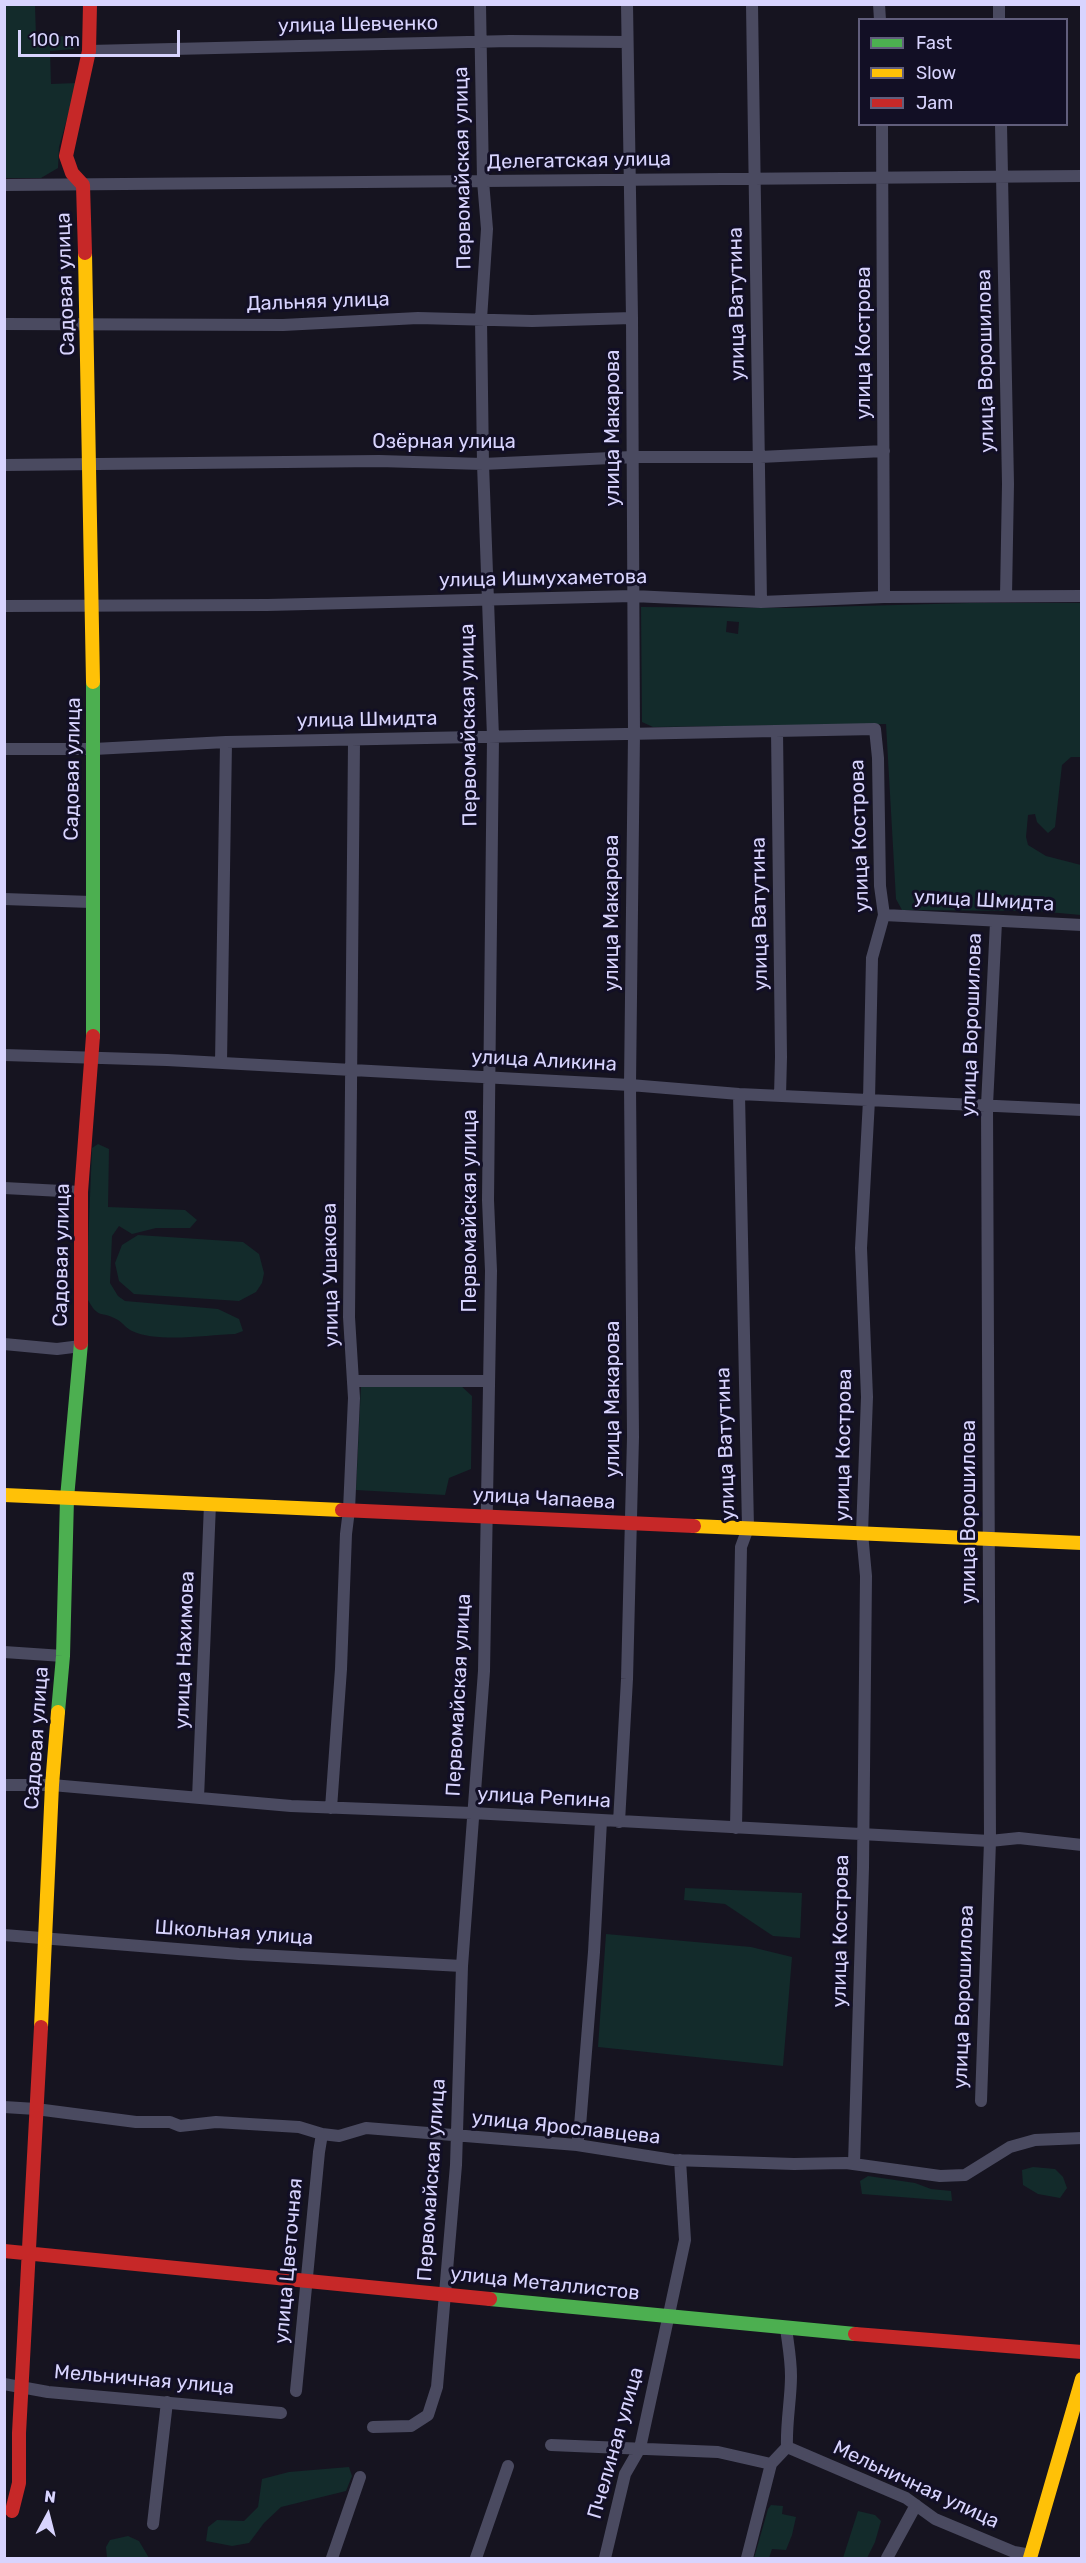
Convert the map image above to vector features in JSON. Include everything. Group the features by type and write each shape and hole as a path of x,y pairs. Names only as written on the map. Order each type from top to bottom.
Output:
{"street":[{"name":"Садовая улица","path":"12,2511 18,2482 52,1785 63,1656 67,1498 81,1346 81,1192 93,1058 92,465 83,185 72,173 66,156 89,51 90,4"},
{"name":"Первомайская улица","path":"373,2427 411,2426 428,2415 437,2387 456,2165 462,1966 484,1671 491,1272 488,1200 493,737 486,598 483,464 481,319 488,229 483,182 480,4"},
{"name":"улица Макарова","path":"619,1822 632,1523 633,1219 630,1085 634,734 632,318 627,4"},
{"name":"улица Ватутина","path":"752,4 761,602"},
{"name":"улица Шевченко","path":"89,51 480,42 627,42"},
{"name":"улица Кострова","path":"882,126 884,597"},
{"name":"улица Ворошилова","path":"1001,126 1008,484 1006,596"},
{"name":"Делегатская улица","path":"4,185 1082,176"},
{"name":"Дальняя улица","path":"4,324 284,325 418,318 532,321 632,318"},
{"name":"Озёрная улица","path":"4,465 379,461 483,464 632,457 760,457 884,451"},
{"name":"улица Ишмухаметова","path":"4,606 267,605 486,598 633,597 761,602 884,597 1082,596"},
{"name":"улица Кострова","path":"854,2164 863,1868 866,1576 862,1533 867,1397 861,1248 869,1100 872,958 884,915 880,886 878,758 875,729"},
{"name":"улица Шмидта","path":"4,749 94,749 226,742 875,729"},
{"name":"улица Ватутина","path":"777,731 780,1096"},
{"name":"улица Ушакова","path":"331,1808 346,1534 350,1510 353,1381 350,1317 350,1070 354,741"},
{"path":"221,1063 226,742"},
{"path":"4,899 91,903"},
{"name":"улица Шмидта","path":"884,915 1082,925"},
{"name":"улица Ворошилова","path":"981,2102 990,1841 987,1105 996,922"},
{"name":"улица Аликина","path":"4,1055 221,1063 630,1085 739,1094 1082,1110"},
{"name":"улица Ватутина","path":"736,1828 741,1547 748,1528 742,1353 739,1094"},
{"path":"4,1188 81,1192"},
{"path":"4,1344 57,1349 81,1346"},
{"path":"353,1381 489,1381"},
{"name":"улица Чапаева","path":"4,1495 1082,1543"},
{"name":"улица Нахимова","path":"198,1798 210,1504"},
{"path":"4,1652 63,1656"},
{"name":"улица Репина","path":"4,1785 52,1785 331,1808 472,1813 990,1841 1019,1838 1082,1845"},
{"path":"577,2145 594,1952 601,1821"},
{"name":"Школьная улица","path":"4,1935 239,1954 462,1966"},
{"name":"улица Ярославцева","path":"4,2107 136,2122 170,2122 180,2126 216,2122 299,2127 339,2136 366,2128 577,2145 680,2160 854,2164 940,2176 965,2175 1010,2147 1035,2140 1082,2138"},
{"name":"улица Цветочная","path":"296,2391 318,2152 322,2134"},
{"name":"Пчелиная улица","path":"605,2559 626,2474 640,2448 685,2240 680,2160"},
{"name":"улица Металлистов","path":"4,2251 786,2328 1082,2352"},
{"path":"747,2559 771,2464 787,2447 786,2426 791,2356 786,2328"},
{"path":"1030,2557 1082,2379"},
{"name":"Мельничная улица","path":"4,2384 48,2392 281,2413"},
{"path":"153,2524 167,2402"},
{"path":"551,2445 718,2452 771,2464"},
{"name":"Мельничная улица","path":"787,2447 906,2498 935,2518 1030,2557"},
{"path":"476,2559 508,2466"},
{"path":"332,2559 360,2477"},
{"path":"887,2559 916,2505"}],"green space":[{"path":"4,5 35,5 36,37 74,36 74,49 50,51 51,84 77,83 59,147 58,168 41,178 5,178"},
{"path":"969,603 1081,603 1081,757 1071,757 1062,765 1055,827 1048,833 1037,822 1035,814 1028,815 1026,837 1028,845 1046,856 1081,865 1081,915 1037,911 902,910 896,899 886,724 653,727 642,722 641,607 788,608","holes":["727,621 739,622 738,634 726,632"]},
{"path":"98,1144 109,1149 108,1207 185,1210 197,1220 190,1228 156,1228 132,1234 119,1226 112,1236 110,1283 118,1296 125,1301 218,1309 239,1319 243,1331 235,1334 197,1337 155,1337 132,1331 118,1320 100,1314 94,1309 86,1296 92,1148"},
{"path":"138,1235 243,1242 259,1254 264,1273 262,1283 256,1292 239,1301 134,1294 119,1281 115,1263 122,1245"},
{"path":"361,1385 460,1385 472,1396 471,1469 449,1478 445,1495 356,1490"},
{"path":"685,1888 802,1893 800,1938 773,1936 725,1904 684,1900"},
{"path":"606,1934 751,1947 792,1957 783,2066 598,2047"},
{"path":"1033,2167 1055,2169 1063,2177 1067,2188 1060,2198 1038,2194 1023,2185 1022,2170"},
{"path":"868,2176 951,2191 952,2201 862,2194 860,2181"},
{"path":"349,2467 352,2476 346,2491 281,2507 264,2523 249,2543 232,2546 206,2541 208,2527 217,2520 244,2521 258,2507 262,2479 289,2472"},
{"path":"771,2505 783,2506 782,2514 796,2517 792,2535 786,2550 772,2549 769,2558 754,2558 768,2509"},
{"path":"858,2511 875,2515 881,2521 875,2542 867,2558 843,2558"},
{"path":"128,2536 139,2541 149,2558 107,2558 106,2547 110,2540"}],"traffic: fast":[{"path":"93,682 93,1036"},
{"path":"58,1712 63,1656 67,1498 81,1343"},
{"path":"490,2299 855,2334"}],"traffic: slow":[{"path":"85,253 93,682"},
{"path":"4,1495 342,1510"},
{"path":"694,1526 1082,1543"},
{"path":"41,2027 52,1785 58,1712"},
{"path":"1030,2558 1082,2379"}],"traffic: jam":[{"path":"85,253 83,185 72,173 66,156 89,51 90,4"},
{"path":"81,1343 81,1192 93,1036"},
{"path":"342,1510 694,1526"},
{"path":"12,2511 19,2483 19,2433 41,2027"},
{"path":"4,2251 490,2299"},
{"path":"855,2334 1082,2352"}]}
